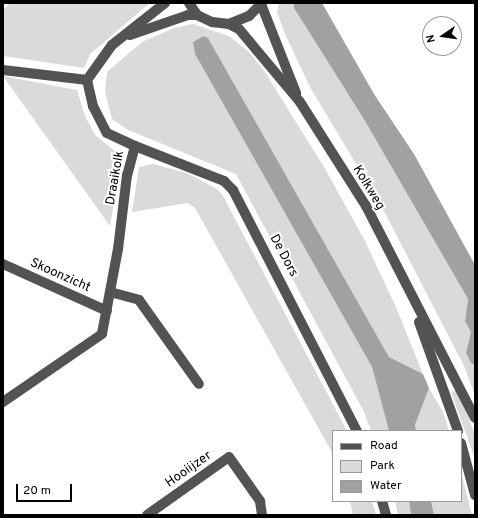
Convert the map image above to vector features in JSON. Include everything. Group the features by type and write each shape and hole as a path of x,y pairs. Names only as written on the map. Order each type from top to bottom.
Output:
{"street":[{"path":"3,70 87,80 112,45 165,3"},
{"path":"188,3 197,15"},
{"path":"122,37 188,15 197,15 212,22 229,24 249,16 261,4"},
{"name":"Kolkweg","path":"261,4 300,102"},
{"name":"Kolkweg","path":"229,24 239,29 300,102 366,206 475,418"},
{"name":"Draaikolk","path":"3,402 102,334 110,292 127,175 135,146 107,132 92,106 87,80"},
{"name":"De Dors","path":"135,146 224,181 233,190 356,430"},
{"name":"Skoonzicht","path":"3,264 106,311"},
{"name":"Kolkweg","path":"408,290 458,430"},
{"path":"110,292 139,300 200,384"},
{"path":"462,447 475,495"},
{"name":"Hooiijzer","path":"147,515 229,457 260,500 262,515"},
{"path":"382,502 386,515"}],"green space":[{"path":"11,3 150,3 90,54 84,68 3,56 3,9"},
{"path":"279,3 294,3 294,8 365,121 468,299 465,320 471,332 466,353 471,363 475,365 475,395 464,366 384,211 310,87 285,34 277,12"},
{"path":"193,24 229,36 248,51 263,69 324,167 365,241 396,307 423,374 389,357 208,38 202,36 193,42 195,54 372,367 389,430 371,430 364,412 236,174 128,130 112,119 105,92 107,72 142,42 174,28"},
{"path":"3,76 77,90 85,116 95,135 122,157 110,226"},
{"path":"153,164 187,173 217,189 223,196 346,430 332,430 332,452 195,208 188,203 132,212 139,167"},
{"path":"429,388 443,412 449,430 416,430 415,425"},
{"path":"457,390 475,434 475,459 451,392"},
{"path":"462,476 472,515 434,515 431,502 462,502"},
{"path":"350,502 372,502 376,515 353,515"},
{"path":"395,502 409,502 411,515 398,515"}],"water":[{"path":"294,3 322,3 374,94 414,154 475,265 475,365 471,363 466,353 471,332 465,321 468,299 365,121 294,8"},
{"path":"203,36 208,38 389,357 423,374 429,388 415,425 416,430 389,430 372,367 195,54 193,42"},
{"path":"409,502 431,502 434,515 411,515"}]}
